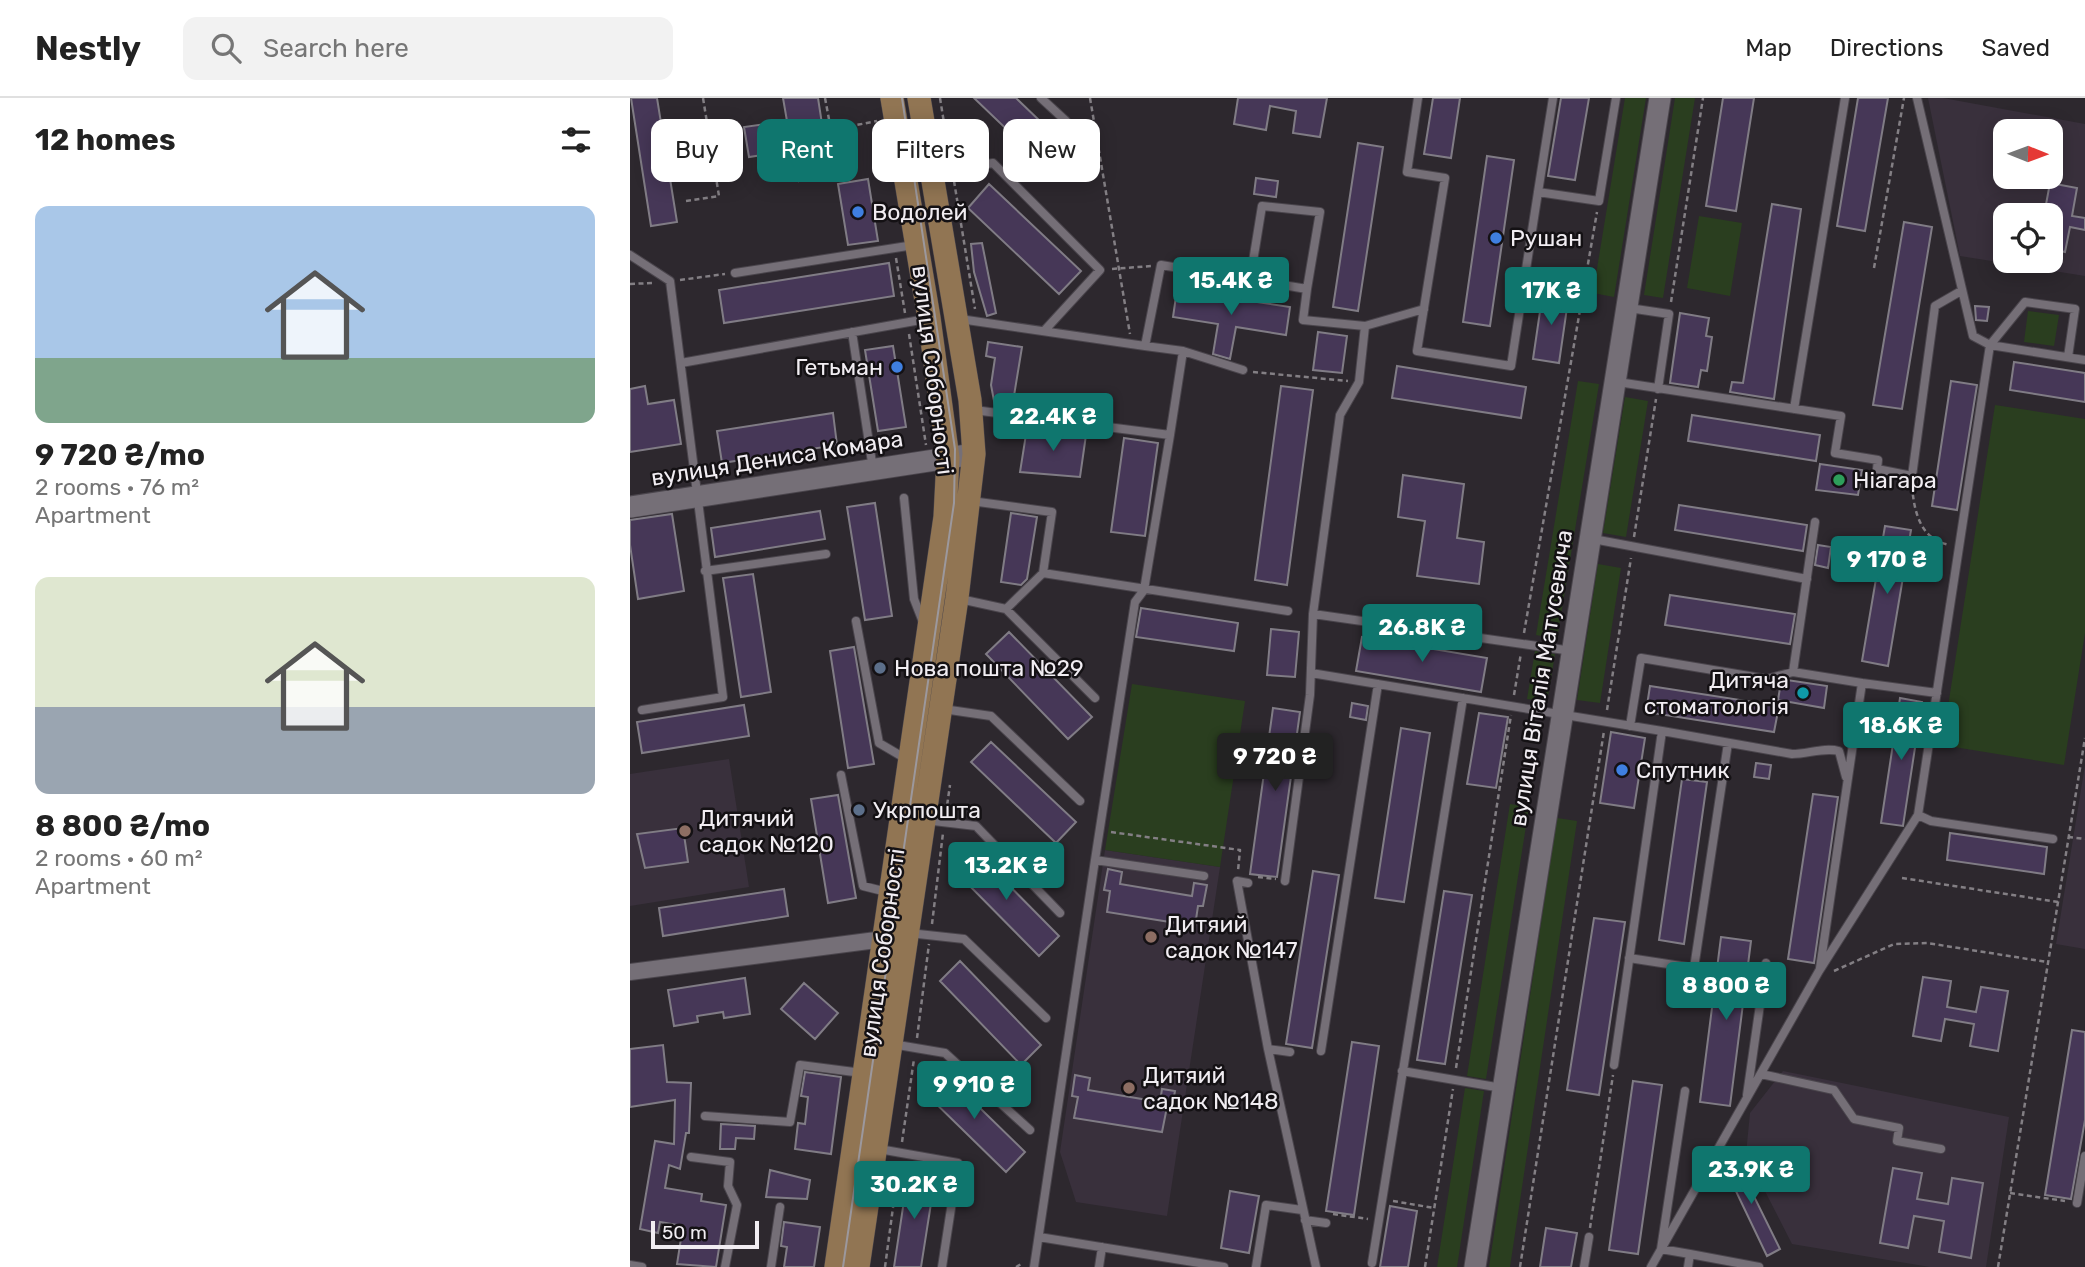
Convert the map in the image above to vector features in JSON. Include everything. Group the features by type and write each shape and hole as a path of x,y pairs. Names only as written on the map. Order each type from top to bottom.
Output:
{"main road":[{"name":"вулиця Соборності","path":"919,98 926,119"},
{"name":"вулиця Соборності","path":"836,1267 945,517 918,321 883,104"},
{"name":"вулиця Соборності","path":"858,1267 891,1044 919,934 934,821 939,708 971,501 974,454 967,320 944,182"}],"street":[{"name":"вулиця Віталія Матусевича","path":"1475,1267 1660,98"},
{"name":"вулиця Дениса Комара","path":"630,507 974,454"},
{"path":"630,972 884,939"}],"lane":[{"path":"1041,98 1064,119"},
{"path":"1418,98 1407,172 1444,178 1417,351 1511,366 1553,98"},
{"path":"1538,192 1599,201 1616,98"},
{"path":"1794,409 1845,98"},
{"path":"1917,98 1973,336 1990,345 2085,360"},
{"path":"989,164 993,163 1100,270 1044,331"},
{"path":"1250,280 1262,206 1320,212 1303,320 1366,326 1424,309"},
{"path":"735,273 906,246"},
{"path":"630,255 670,281 723,697 642,710"},
{"path":"1145,346 1161,265 1307,289"},
{"path":"1615,382 1840,416 1835,453 1878,460 1877,469 1912,476 1935,306 1961,290"},
{"path":"1651,1267 1819,971 1918,814 1990,345 2025,302 2076,309 2068,357"},
{"path":"1626,308 1669,314 1658,388"},
{"path":"967,320 1183,351 1243,370"},
{"path":"681,363 918,321"},
{"path":"1285,881 1311,673 1313,614 1340,415 1359,382 1366,326"},
{"path":"852,332 873,469"},
{"path":"1034,1267 1135,602 1144,590 1183,351"},
{"path":"972,410 1170,435"},
{"path":"904,498 914,599 928,634"},
{"path":"971,501 1052,512 1043,573 1006,609"},
{"path":"1793,672 1815,522"},
{"path":"1590,539 1807,579"},
{"path":"705,571 825,554"},
{"path":"1043,573 1288,611"},
{"path":"957,598 1006,609 1095,698"},
{"path":"1313,614 1572,651"},
{"path":"856,621 878,743 909,761"},
{"path":"1630,726 1642,658 1767,679 1793,672 1937,693"},
{"path":"1311,673 1792,754 1812,754 1828,748 1839,751 1847,787"},
{"path":"1819,971 1862,683"},
{"path":"1321,1051 1378,684"},
{"path":"1372,1263 1463,698"},
{"path":"939,708 991,716 1080,801"},
{"path":"1614,1065 1662,732"},
{"path":"1629,958 1694,968 1728,743"},
{"path":"841,775 863,886 891,893"},
{"path":"1918,814 1931,821 2053,839"},
{"path":"934,821 976,826 1060,914"},
{"path":"1095,860 1205,876"},
{"path":"1237,878 1248,883"},
{"path":"1237,878 1268,1049 1316,1267"},
{"path":"919,934 964,939 1045,1018"},
{"path":"1746,1101 1766,964"},
{"path":"891,1044 945,1053 1030,1130"},
{"path":"1268,1049 1290,1052"},
{"path":"705,1116 789,1122 800,1065 865,1073"},
{"path":"1402,1071 1504,1088"},
{"path":"1761,1074 1833,1090 1854,1119 1899,1128 1897,1141 1941,1149"},
{"path":"1661,1249 1685,1091"},
{"path":"875,1149 958,1163 942,1267"},
{"path":"2077,1203 2085,1156"},
{"path":"691,1157 730,1162 729,1186 737,1205 725,1267"},
{"path":"1256,1267 1266,1205 1302,1210"},
{"path":"771,1267 780,1207"},
{"path":"1305,1220 1326,1223"},
{"path":"1039,1237 1224,1267"},
{"path":"1584,1267 1589,1237"},
{"path":"1099,1267 1102,1247"},
{"path":"1661,1249 1759,1267"},
{"path":"1688,1267 1690,1254"},
{"path":"630,1265 642,1267"}],"path":[{"path":"686,201 719,196 703,98"},
{"path":"825,98 831,130 877,122 883,104"},
{"path":"940,98 941,119"},
{"path":"1090,98 1094,119"},
{"path":"1669,314 1703,98"},
{"path":"1874,268 1904,98"},
{"path":"1100,157 1132,344"},
{"path":"944,182 967,320"},
{"path":"1425,1267 1522,644 1599,201"},
{"path":"906,246 938,460"},
{"path":"1100,270 1161,265"},
{"path":"630,284 735,273"},
{"path":"1243,370 1359,382"},
{"path":"1520,1267 1658,388"},
{"path":"1912,476 1914,512 1928,535 1944,544 1959,546"},
{"path":"1998,1267 2085,738"},
{"path":"885,1267 915,1048 919,934 934,821 950,781"},
{"path":"1099,831 1240,850 1237,878 1285,881"},
{"path":"2053,839 2085,839"},
{"path":"1902,878 2058,902"},
{"path":"1811,986 1846,963 1894,944 1927,943 2047,962"},
{"path":"1589,1237 1614,1065"},
{"path":"2010,1192 2077,1203"},
{"path":"1382,1199 1434,1208"},
{"path":"1302,1210 1379,1220"}],"shaded area":[{"path":"1928,98 1943,98 2058,119 1993,119 1993,189 2063,189 2063,120 2085,124 2085,276 2063,272 2063,203 1993,203 1993,261 1960,256"},
{"name":"Дитячий садок №120","path":"729,759 749,887 630,906 630,774"},
{"path":"2085,765 2085,949 2056,944"},
{"path":"1105,850 1220,867 1167,1216 1076,1202 1060,1152"},
{"path":"1783,1071 2009,1117 1986,1267 1930,1267 1792,1244 1746,1154 1750,1113"}],"green space":[{"path":"1625,98 1646,98 1614,297 1593,293"},
{"path":"1675,98 1695,98 1663,298 1644,295"},
{"path":"1699,216 1742,223 1730,296 1687,288"},
{"path":"2028,311 2059,315 2054,346 2024,342"},
{"path":"1578,381 1599,384 1557,639 1536,635"},
{"path":"1625,397 1648,401 1626,537 1603,533"},
{"path":"1995,405 2085,419 2085,633 2064,765 1942,745"},
{"path":"1598,564 1621,568 1600,703 1577,700"},
{"path":"1535,651 1555,654 1547,702 1527,699"},
{"path":"1132,684 1245,701 1220,867 1105,850"},
{"path":"1510,804 1529,807 1486,1079 1467,1076"},
{"path":"1557,818 1577,821 1510,1267 1489,1267"},
{"path":"1465,1088 1484,1091 1457,1267 1437,1267"}],"building":[{"path":"631,98 657,98 660,119 651,119 651,182 671,182 677,222 651,226"},
{"path":"783,98 818,98 821,119 787,119"},
{"path":"974,98 1016,98 1038,119 1003,119 1003,126"},
{"path":"1238,98 1327,98 1320,137 1293,133 1296,111 1270,106 1266,130 1234,124"},
{"path":"1433,98 1460,98 1451,158 1424,154"},
{"path":"1561,98 1589,98 1575,180 1548,176"},
{"path":"1723,98 1754,98 1736,211 1706,206"},
{"path":"1858,98 1888,98 1865,231 1837,226"},
{"path":"757,125 757,156 749,157 744,127"},
{"path":"1358,143 1383,147 1358,311 1333,307"},
{"path":"1487,156 1514,160 1490,326 1463,322"},
{"path":"1256,178 1278,181 1276,197 1254,194"},
{"name":"Водолей","path":"868,179 878,241 848,245 838,184"},
{"path":"989,184 1081,271 1059,294 968,208"},
{"path":"2063,185 2077,188 2072,216 2085,218 2085,230 2070,227 2065,252 2063,203 2046,203 2049,189 2063,189"},
{"path":"1772,204 1801,209 1774,399 1730,392 1732,382 1743,383"},
{"path":"1904,222 1932,227 1902,409 1873,405"},
{"path":"982,243 996,313 987,316 974,272 971,244"},
{"path":"889,263 894,296 724,323 719,290"},
{"path":"1177,290 1290,307 1286,335 1236,327 1230,359 1213,354 1218,324 1173,317"},
{"path":"1543,291 1569,294 1559,363 1533,359"},
{"path":"1975,306 1989,307 1987,321 1976,320"},
{"path":"1680,313 1709,318 1706,336 1712,337 1707,371 1701,370 1698,387 1670,383"},
{"path":"1318,332 1347,336 1342,373 1313,370"},
{"path":"988,342 1022,347 1012,408 995,406 991,385 995,358 986,356"},
{"path":"893,346 906,427 878,431 865,350"},
{"path":"2014,362 2085,373 2085,402 2010,390"},
{"path":"1397,366 1526,387 1521,418 1392,398"},
{"path":"1951,381 1977,385 1957,510 1932,506"},
{"path":"645,386 648,404 674,400 681,444 630,452 630,389"},
{"path":"1281,386 1313,390 1287,585 1255,580"},
{"path":"833,413 837,445 722,463 717,431"},
{"path":"1692,415 1820,435 1816,461 1688,441"},
{"path":"1027,428 1086,435 1080,477 1020,472"},
{"path":"1124,438 1158,443 1145,536 1111,532"},
{"name":"Ніагара","path":"1820,464 1862,470 1858,495 1816,490"},
{"path":"1403,475 1464,484 1457,538 1484,542 1479,584 1417,576 1425,521 1398,517"},
{"path":"875,503 892,616 865,620 847,507"},
{"path":"1679,505 1807,525 1803,551 1675,530"},
{"path":"820,511 825,539 715,557 711,528"},
{"path":"1011,513 1037,517 1027,579 1021,585 1001,582"},
{"path":"672,514 684,591 638,599 630,545 630,520"},
{"path":"1885,526 1911,530 1888,666 1862,661"},
{"path":"1818,545 1831,547 1828,568 1815,565"},
{"path":"753,574 771,692 741,697 723,578"},
{"path":"1670,595 1795,614 1790,644 1665,625"},
{"path":"1141,608 1238,623 1234,651 1136,637"},
{"path":"1271,629 1299,632 1295,677 1267,675"},
{"path":"1009,632 1092,717 1068,739 986,654"},
{"path":"1362,637 1487,658 1481,692 1356,671"},
{"path":"854,647 874,764 848,768 830,651"},
{"name":"Дитяча стоматологія","path":"1787,680 1827,686 1824,708 1778,700 1781,682"},
{"path":"1650,686 1779,706 1774,732 1646,712"},
{"path":"1900,698 1922,702 1903,826 1881,823"},
{"path":"1352,703 1368,706 1366,720 1350,717"},
{"path":"744,705 749,736 642,753 637,722"},
{"path":"1273,708 1300,712 1277,877 1250,874"},
{"path":"1479,713 1508,717 1496,788 1467,784"},
{"path":"1401,728 1430,733 1404,902 1375,898"},
{"name":"Спутник","path":"1611,732 1645,738 1634,808 1600,803"},
{"path":"991,742 1076,822 1056,843 971,762"},
{"path":"1756,763 1771,765 1769,779 1754,777"},
{"path":"1682,779 1707,782 1684,944 1659,940"},
{"path":"1813,794 1838,797 1814,963 1788,959"},
{"path":"838,795 856,898 828,903 811,799"},
{"path":"683,828 688,862 645,868 637,834"},
{"path":"1950,833 2047,847 2044,874 1947,860"},
{"path":"972,848 1059,936 1039,956 952,868"},
{"path":"1108,869 1122,872 1120,884 1192,896 1194,883 1207,885 1203,906 1198,906 1195,926 1107,912 1110,891 1104,890"},
{"path":"1313,871 1339,875 1312,1048 1286,1044"},
{"path":"784,889 788,916 663,936 659,908"},
{"path":"1444,891 1472,895 1445,1064 1417,1060"},
{"path":"1594,918 1625,922 1599,1095 1567,1090"},
{"path":"1721,937 1751,941 1730,1106 1700,1102"},
{"path":"960,961 1041,1045 1021,1065 940,981"},
{"path":"1923,977 1951,981 1947,1007 1976,1012 1981,987 2008,991 1998,1051 1970,1046 1974,1024 1945,1019 1941,1041 1913,1036"},
{"path":"745,978 750,1014 724,1018 723,1012 697,1016 698,1022 674,1026 668,990"},
{"path":"804,983 838,1013 815,1039 781,1009"},
{"path":"2072,1030 2085,1032 2085,1120 2071,1199 2045,1195"},
{"path":"1352,1042 1379,1046 1354,1215 1326,1211"},
{"path":"663,1045 667,1082 691,1083 689,1133 686,1133 680,1169 669,1165 665,1188 702,1194 701,1201 726,1205 716,1267 677,1264 683,1226 660,1222 658,1233 640,1229 655,1141 674,1144 675,1100 630,1107 630,1049"},
{"path":"942,1071 1025,1152 1006,1172 923,1091"},
{"path":"805,1072 841,1077 831,1154 795,1149 798,1123 805,1124 808,1097 801,1096"},
{"path":"1075,1075 1090,1078 1088,1090 1160,1102 1162,1089 1175,1091 1171,1112 1166,1112 1162,1132 1074,1118 1078,1097 1072,1096"},
{"path":"1633,1081 1662,1085 1638,1254 1609,1250"},
{"path":"721,1124 755,1126 754,1139 736,1138 735,1149 720,1149"},
{"path":"1734,1156 1780,1249 1767,1256 1722,1162"},
{"path":"1893,1168 1922,1173 1917,1199 1948,1204 1952,1178 1983,1183 1971,1258 1939,1252 1944,1221 1914,1216 1908,1248 1880,1243"},
{"path":"770,1170 810,1180 807,1199 766,1197"},
{"path":"908,1174 935,1178 921,1267 894,1267"},
{"path":"1230,1191 1259,1196 1249,1253 1221,1248"},
{"path":"1390,1206 1417,1211 1408,1267 1380,1267"},
{"path":"784,1222 820,1227 814,1267 784,1267 787,1247 781,1246"},
{"path":"1546,1228 1577,1233 1571,1267 1540,1267"}],"tram line":[{"path":"843,1267 954,503 955,449 902,98"}],"place":[{"name":"Водолей","path":"858,212"},
{"name":"Рушан","path":"1496,238"},
{"name":"Гетьман","path":"897,367"},
{"name":"Ніагара","path":"1839,480"},
{"name":"Нова пошта №29","path":"880,668"},
{"name":"Дитяча стоматологія","path":"1803,693"},
{"name":"Спутник","path":"1622,770"},
{"name":"Укрпошта","path":"859,810"},
{"name":"Дитячий садок №120","path":"685,831"},
{"name":"Дитяий садок №147","path":"1151,937"},
{"name":"Дитяий садок №148","path":"1129,1088"}]}
